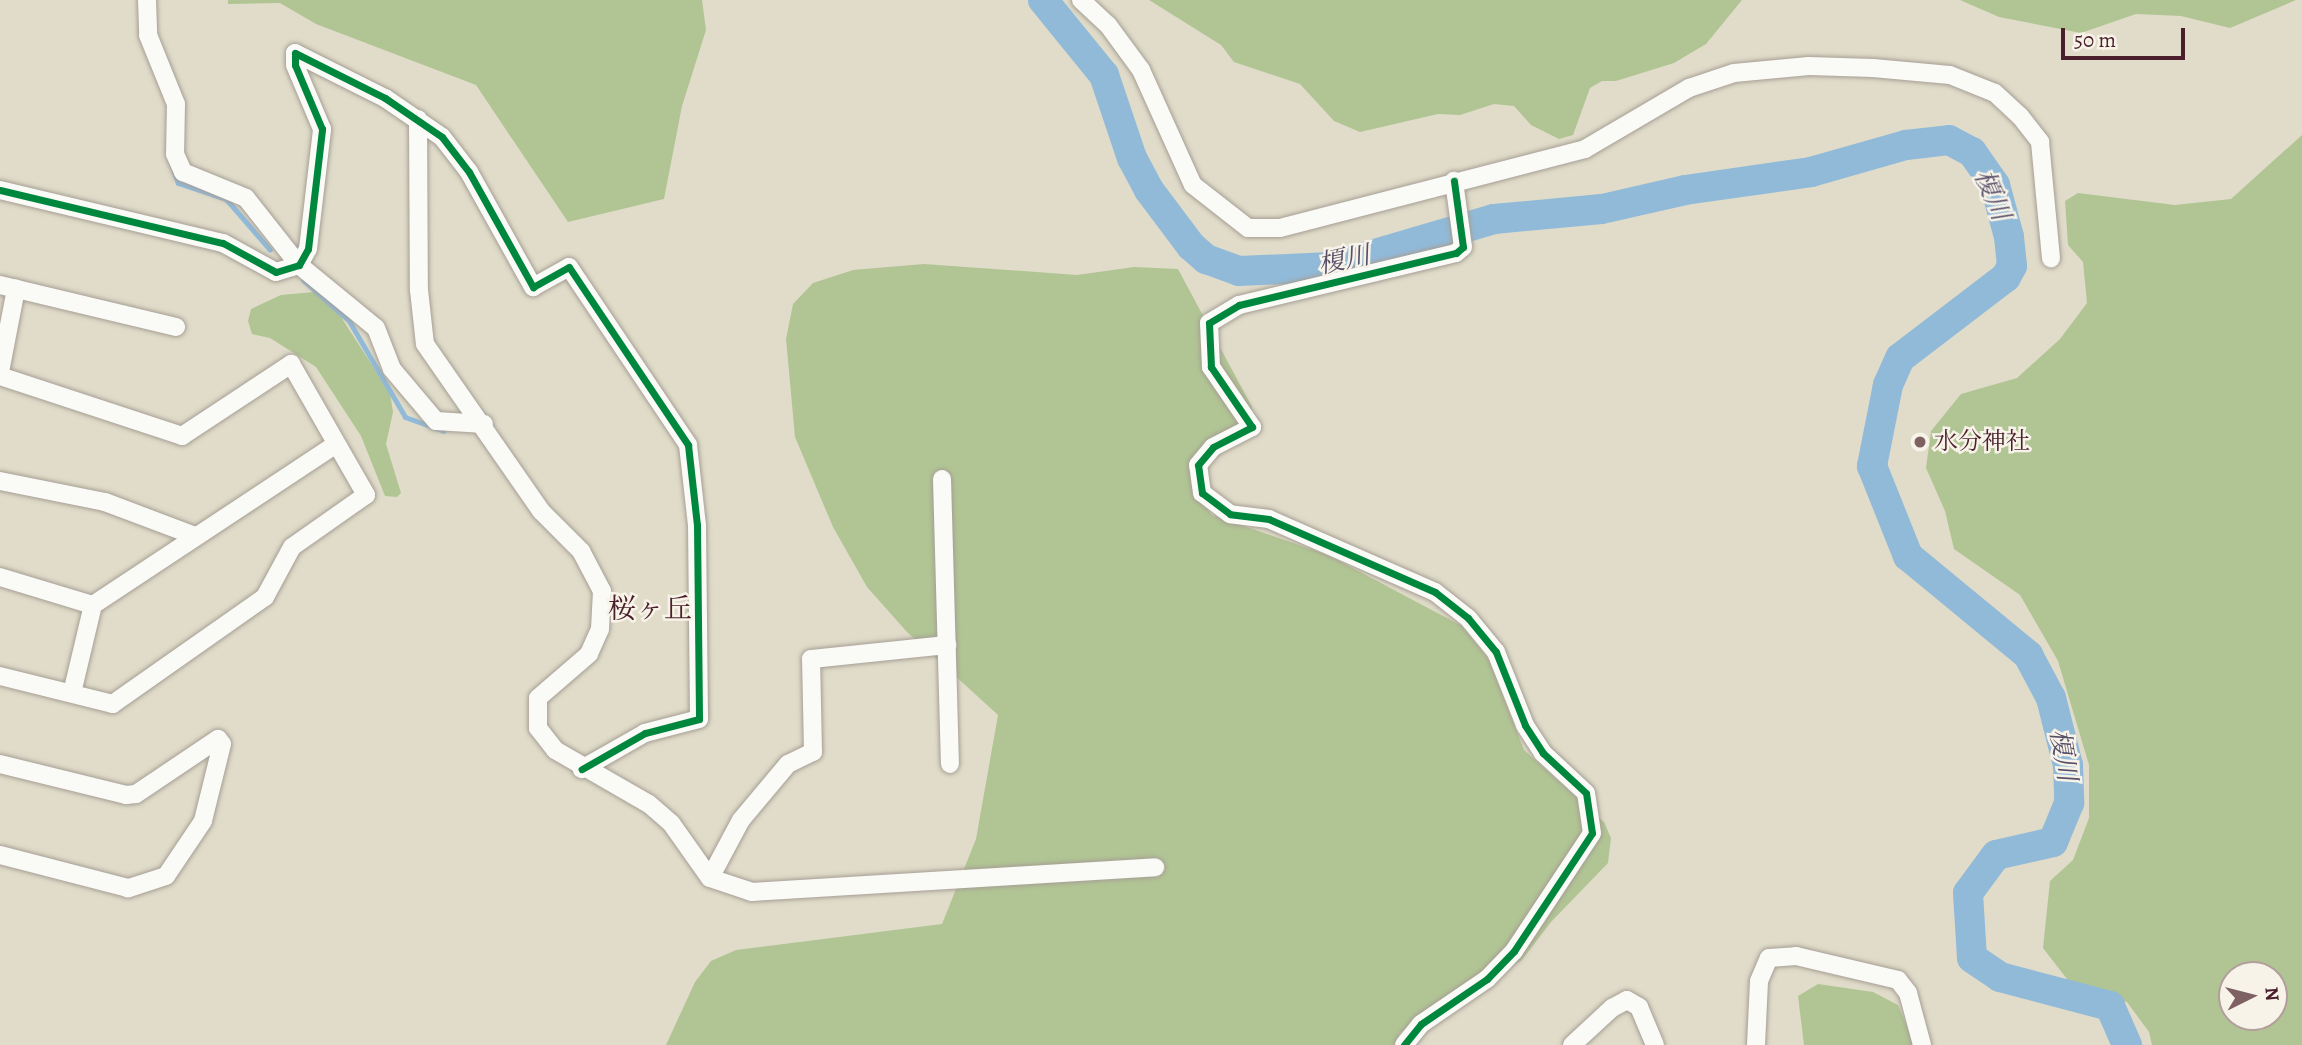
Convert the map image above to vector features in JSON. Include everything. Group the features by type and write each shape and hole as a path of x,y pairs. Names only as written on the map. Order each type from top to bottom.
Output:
{"street":[{"path":"147,0 148,35 176,104 177,165 183,172 246,198 299,265 376,328 392,369 436,421 484,424"},
{"path":"1081,0 1108,25 1141,70 1162,108 1193,186 1248,228 1280,228 1585,149 1689,88 1734,73 1810,66 1950,75 1995,93 2040,142 2050,258"},
{"path":"0,190 223,243 276,272 299,265 308,249 323,129 295,65 295,53 418,119 442,137 469,172 533,287 569,267 688,445 697,525 699,719 645,733 582,769"},
{"path":"418,119 419,290 425,344 484,424 541,511 580,551 599,579 600,629 589,654 538,698 538,727 555,750 582,769 649,804 671,823 710,878 752,892 1155,867"},
{"path":"1404,1045 1421,1024 1487,979 1514,951 1592,833 1586,793 1544,753 1525,725 1496,652 1468,618 1435,592 1281,524 1230,514 1202,493 1198,465 1213,447 1252,427 1211,367 1209,323 1238,305 1435,261 1455,253 1463,247 1454,181"},
{"path":"0,676 113,704 265,597 292,547 366,495 291,364 182,436 0,374 8,287 176,327"},
{"path":"72,693 93,605 335,445"},
{"path":"942,479 950,764"},
{"path":"0,481 106,502 195,536"},
{"path":"0,577 93,605"},
{"path":"710,878 749,811 788,764 813,752 811,659 947,645"},
{"path":"0,764 126,795 136,794 218,739 222,744 203,821 166,876 128,888 0,855"},
{"path":"1756,1045 1759,981 1769,958 1796,956 1898,980 1908,993 1922,1045"},
{"path":"1572,1045 1612,1008 1627,1000 1639,1007 1655,1045"}],"green space":[{"path":"228,0 702,0 706,30 682,106 664,199 568,222 476,85 316,24 280,3 228,4"},
{"path":"1149,0 1742,0 1706,44 1674,63 1616,81 1602,81 1590,88 1573,135 1559,139 1531,125 1514,106 1494,104 1460,115 1438,114 1360,132 1334,121 1300,84 1234,62 1221,45"},
{"path":"1960,0 2296,0 2230,28 2181,16 2136,14 2081,33 1999,17"},
{"path":"2302,135 2302,1045 2152,1045 2149,1032 2127,1002 2074,988 2043,948 2050,881 2073,860 2089,818 2089,765 2058,661 2020,595 1954,549 1945,511 1926,468 1931,431 1961,394 2017,378 2060,339 2087,303 2083,262 2068,245 2065,201 2078,193 2175,205 2231,199"},
{"path":"924,264 1077,275 1134,267 1178,269 1252,407 1251,437 1190,466 1195,494 1212,515 1328,555 1462,626 1489,660 1524,750 1604,822 1611,838 1608,863 1551,922 1521,961 1442,1002 1400,1033 1394,1045 666,1045 695,982 711,961 736,950 942,924 976,839 998,715 907,632 867,587 833,527 795,437 786,339 793,304 813,283 853,270"},
{"path":"314,292 341,317 390,393 393,412 386,444 401,493 397,497 385,496 361,436 316,367 270,338 252,334 248,321 251,309 281,295"},
{"path":"1818,984 1873,992 1898,1005 1915,1045 1804,1045 1798,996"}],"waterway":[{"name":"榎川","path":"1043,0 1104,75 1132,158 1149,190 1191,246 1206,259 1239,271 1331,267 1494,219 1602,209 1685,190 1811,172 1906,145 1949,140 1972,152 1995,185 2009,237 2012,266 2006,277 1900,358 1888,385 1872,466 1908,556 2028,655 2051,698 2068,765 2069,803 2053,842 1996,855 1968,893 1972,958 2000,977 2110,1006 2127,1045"},
{"path":"170,159 178,183 226,199 270,250"},
{"path":"303,280 349,321 405,417 444,431"}],"cycle path":[{"path":"0,190 223,243 276,272 299,265 308,249 322,129 295,65 295,53 385,98 442,137 469,172 533,287 569,267 688,445 697,525 699,719 645,733 582,769"},
{"path":"1404,1045 1421,1024 1487,979 1514,951 1592,833 1586,793 1543,753 1525,725 1496,652 1468,618 1435,592 1269,519 1230,514 1202,493 1198,465 1213,447 1252,427 1211,367 1209,323 1239,305 1456,253 1463,247 1454,181"}],"place":[{"name":"水分神社","path":"1920,442"}],"district":[{"name":"桜ヶ丘","path":"650,609"}]}
